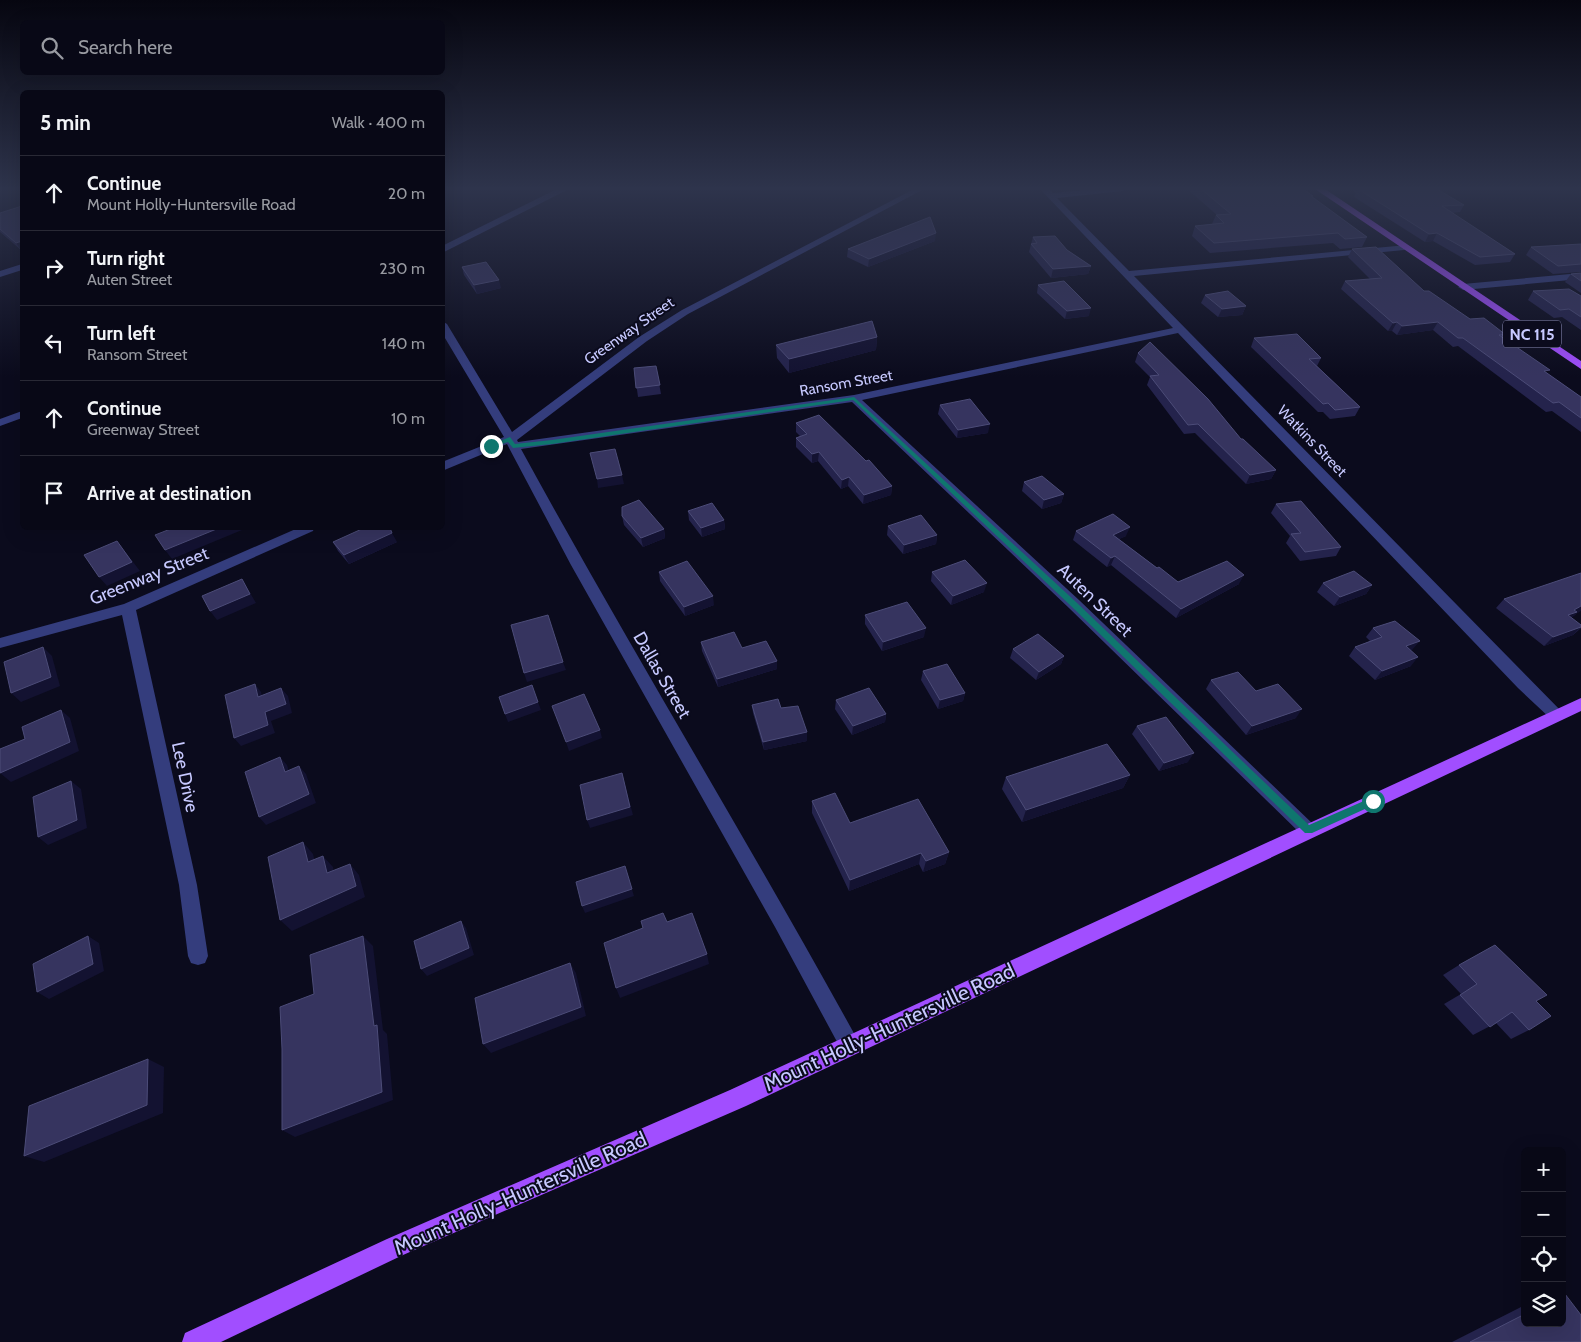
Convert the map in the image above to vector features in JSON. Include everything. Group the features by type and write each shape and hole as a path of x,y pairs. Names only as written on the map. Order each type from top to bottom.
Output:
{"main road":[{"name":"NC 115","path":"1411,252 1581,366"},
{"name":"Mount Holly-Huntersville Road","path":"194,1342 395,1247 738,1098 849,1044 1581,704"}],"street":[{"name":"Greenway Street","path":"445,466 511,442 635,344 685,312 800,252"},
{"name":"Watkins Street","path":"1106,252 1516,677 1557,715"},
{"path":"1128,274 1357,252"},
{"path":"0,274 20,268"},
{"path":"1464,287 1581,276"},
{"name":"Dallas Street","path":"445,329 511,442 578,565 782,921 849,1044"},
{"name":"Ransom Street","path":"511,442 552,442 854,398 1180,330"},
{"name":"Auten Street","path":"854,398 1081,611 1308,830"},
{"path":"0,422 20,415"},
{"name":"Greenway Street","path":"0,643 128,608 304,530"},
{"name":"Lee Drive","path":"128,608 188,885 198,956"}],"building":[{"path":"854,252 888,252 869,259"},
{"path":"1038,252 1069,252 1091,266 1053,269"},
{"path":"1355,252 1381,252 1424,291 1429,291 1470,319 1484,318 1506,335 1499,335 1550,370 1544,371 1581,397 1581,418 1559,402 1553,403 1463,338 1458,338 1438,322 1402,326 1397,322 1393,323 1345,281 1382,278"},
{"path":"1470,252 1511,252 1515,254 1480,257"},
{"path":"1538,252 1581,252 1581,264 1558,266"},
{"path":"486,262 499,280 474,285 462,267"},
{"path":"1581,273 1581,281 1571,274"},
{"path":"1064,281 1091,308 1067,311 1038,285"},
{"path":"1569,289 1581,296 1581,317 1569,309 1560,310 1533,291"},
{"path":"1228,291 1246,306 1222,309 1205,295"},
{"path":"872,321 877,337 789,359 776,345"},
{"path":"1297,334 1321,358 1309,359 1360,407 1335,410 1328,403 1323,404 1254,338"},
{"path":"1150,342 1208,399 1241,439 1276,470 1250,475 1198,424 1188,425 1150,376 1159,375 1138,353"},
{"path":"656,366 660,385 636,388 634,368"},
{"path":"970,399 990,424 958,430 940,405"},
{"path":"819,415 866,461 869,460 892,486 864,495 849,477 842,480 819,452 812,454 796,438 807,434 796,423"},
{"path":"615,449 622,475 597,479 590,453"},
{"path":"1042,476 1064,494 1044,500 1024,482"},
{"path":"639,500 664,529 641,538 622,516 622,507"},
{"path":"1301,501 1341,547 1305,552 1291,534 1301,533 1276,504"},
{"path":"712,503 724,520 701,528 688,511"},
{"path":"1113,514 1130,527 1113,535 1178,582 1227,561 1244,575 1181,609 1115,556 1111,558 1076,531"},
{"path":"921,515 937,535 904,545 888,526"},
{"path":"168,530 214,530 165,550 155,535"},
{"path":"360,530 391,530 392,533 344,555 333,542"},
{"path":"117,541 132,562 99,577 84,555"},
{"path":"965,560 987,583 953,596 932,572"},
{"path":"687,561 713,596 684,607 659,572"},
{"path":"1354,571 1372,585 1340,597 1323,583"},
{"path":"1581,573 1581,606 1574,610 1577,612 1568,615 1581,627 1553,637 1504,599"},
{"path":"242,579 250,594 210,611 202,596"},
{"path":"907,602 926,628 883,642 865,615"},
{"path":"548,615 563,662 524,673 511,625"},
{"path":"1395,621 1420,641 1406,646 1418,657 1382,671 1355,647 1382,637 1373,628"},
{"path":"734,632 742,648 766,641 777,661 717,679 701,642"},
{"path":"1038,634 1064,656 1039,672 1013,649"},
{"path":"43,647 51,677 11,693 4,662"},
{"path":"947,664 965,693 940,700 923,671"},
{"path":"1238,672 1256,691 1278,684 1302,709 1252,726 1211,680"},
{"path":"255,684 258,697 281,688 286,704 265,712 268,725 234,738 225,695"},
{"path":"532,685 538,702 505,714 499,697"},
{"path":"869,688 886,714 853,726 836,700"},
{"path":"584,694 600,730 566,742 552,706"},
{"path":"778,699 781,708 798,706 807,732 763,742 752,705"},
{"path":"61,710 70,742 0,773 0,749 25,739 22,727"},
{"path":"1166,717 1194,753 1164,763 1137,726"},
{"path":"1107,744 1130,775 1026,810 1006,777"},
{"path":"280,757 285,772 299,766 309,794 259,817 245,772"},
{"path":"622,773 630,807 587,820 580,785"},
{"path":"71,781 77,820 38,837 33,797"},
{"path":"835,793 850,823 918,799 949,852 926,861 921,853 850,880 812,801"},
{"path":"303,842 308,862 323,856 327,873 350,864 356,886 280,920 268,857"},
{"path":"625,866 632,889 582,906 576,882"},
{"path":"663,913 667,922 692,913 707,954 616,988 604,943 643,928 641,921"},
{"path":"461,921 469,948 421,969 414,941"},
{"path":"88,936 93,964 37,992 33,964"},
{"path":"363,936 374,1026 377,1025 382,1092 282,1130 280,1007 314,994 310,955"},
{"path":"1495,945 1547,995 1536,1001 1551,1016 1529,1030 1512,1012 1490,1027 1460,995 1477,984 1459,965"},
{"path":"570,963 581,1007 483,1044 475,998"},
{"path":"148,1059 147,1105 24,1156 29,1106"},
{"path":"1566,1295 1581,1315 1581,1342 1470,1342 1521,1316 1521,1327 1566,1327"}],"route":[{"path":"491,446 510,439 513,446 552,442 854,398 1074,604 1308,830 1373,801"}]}
